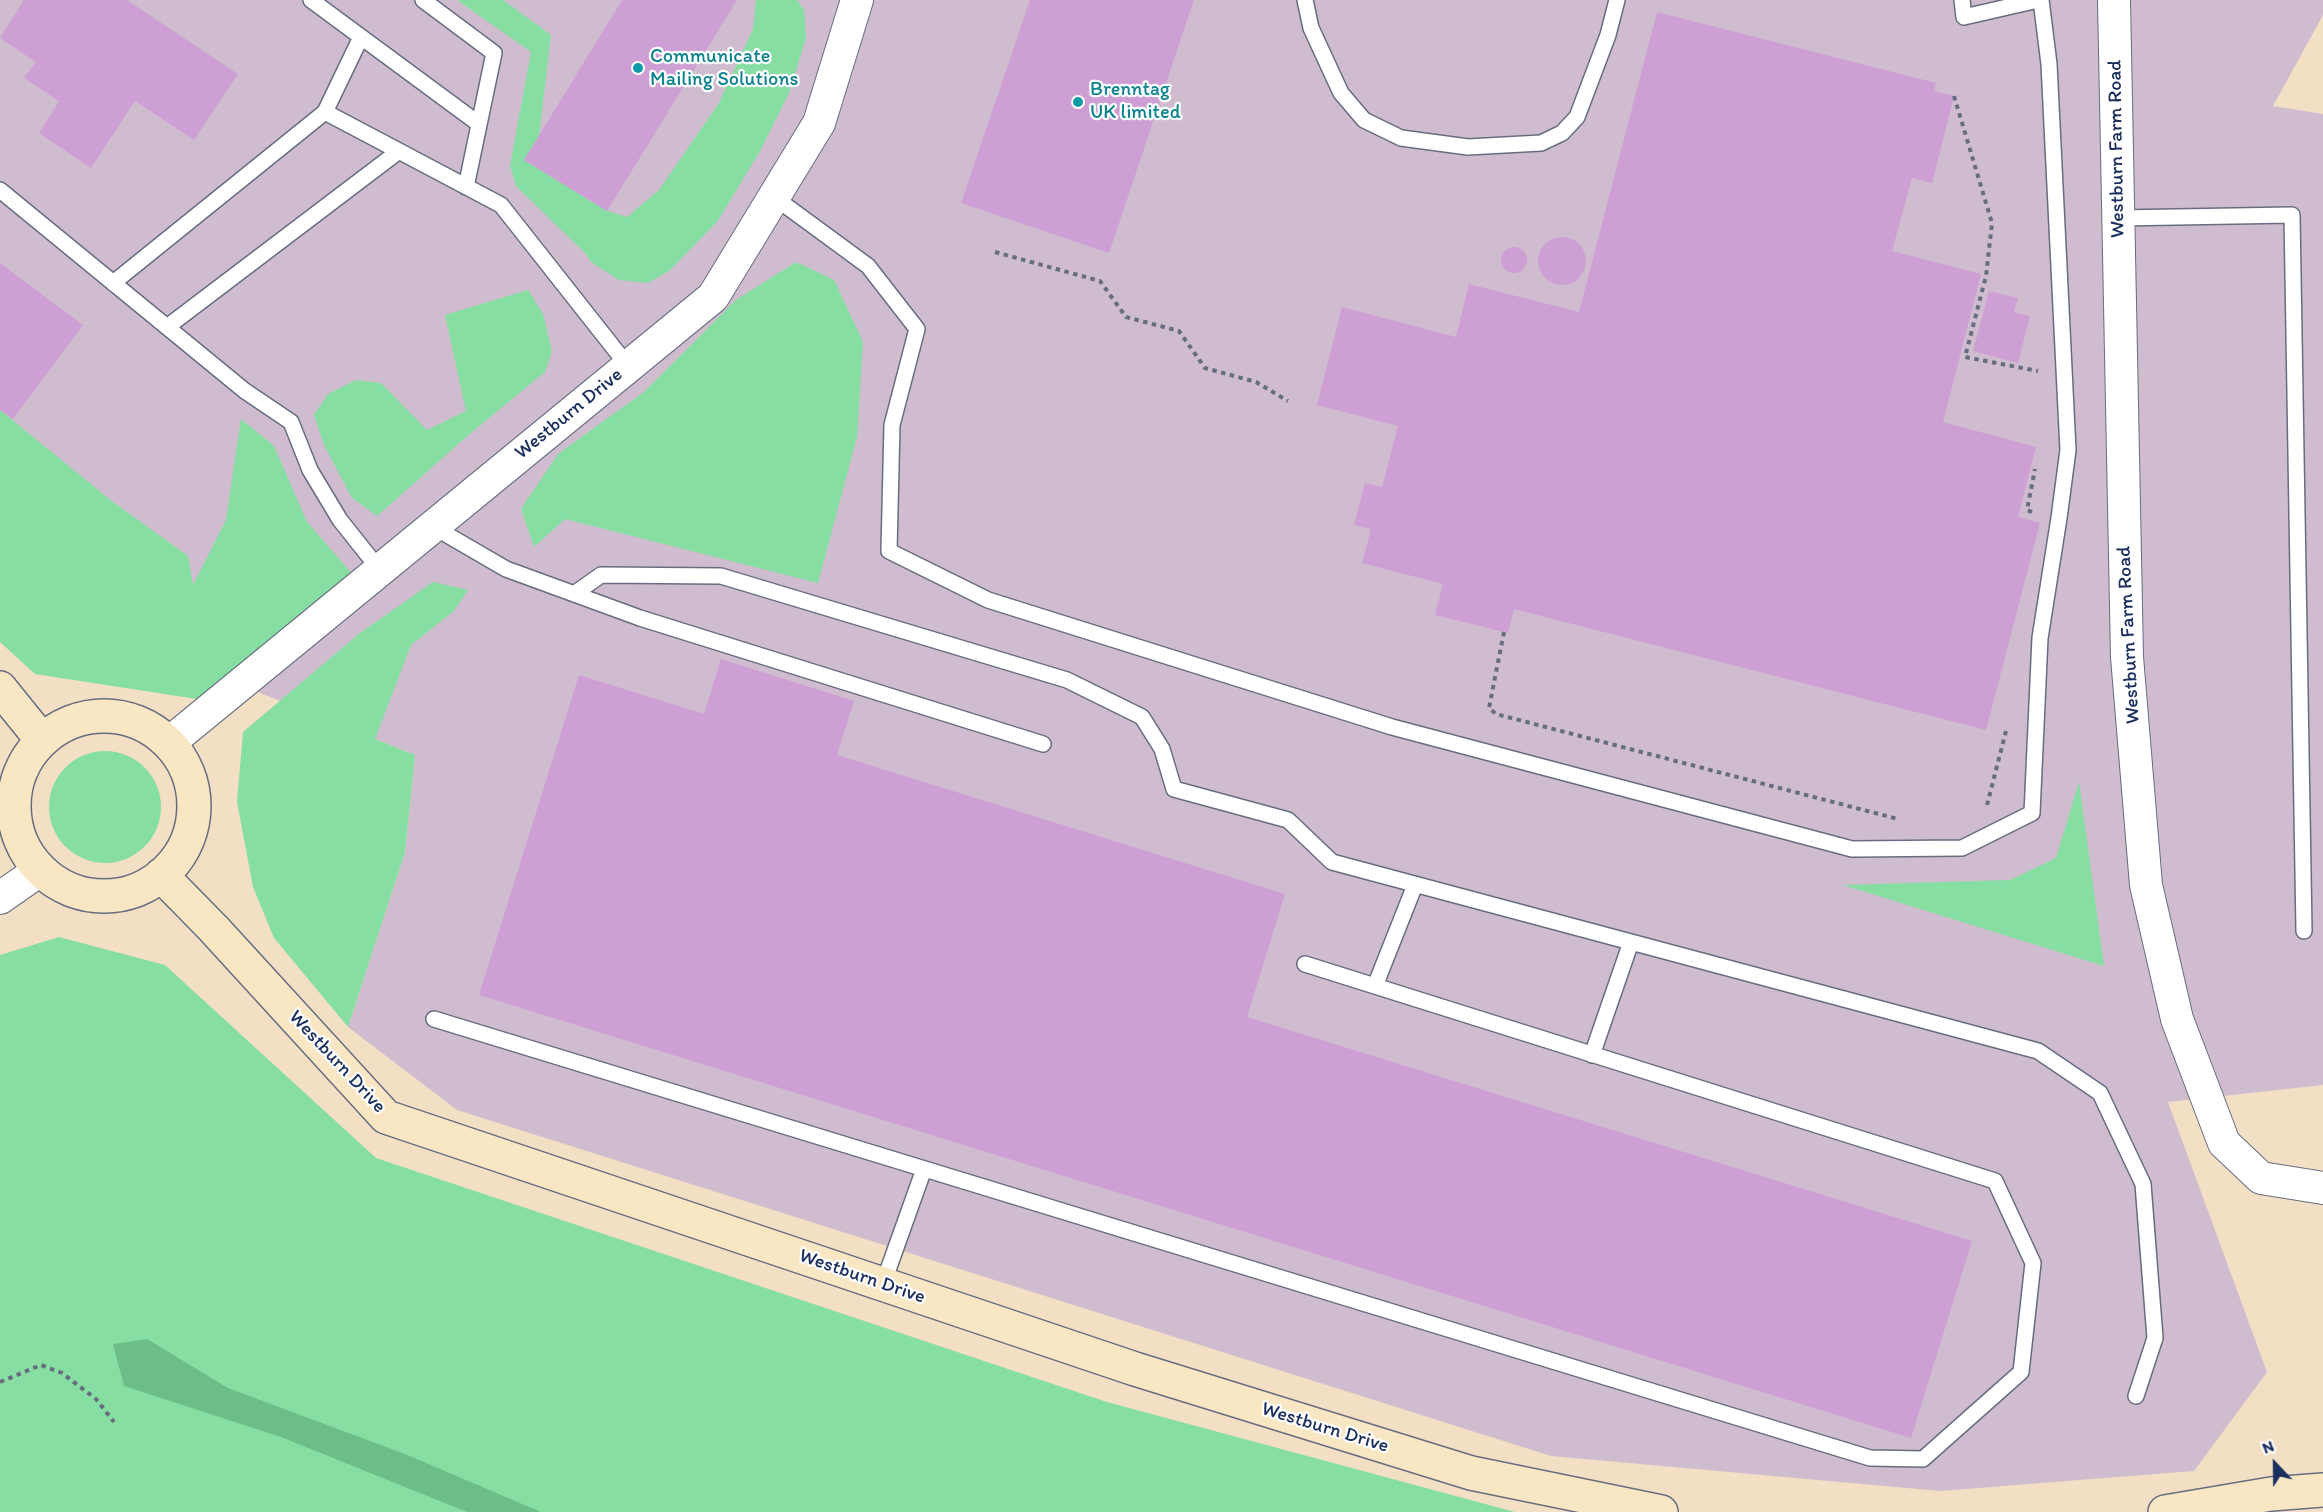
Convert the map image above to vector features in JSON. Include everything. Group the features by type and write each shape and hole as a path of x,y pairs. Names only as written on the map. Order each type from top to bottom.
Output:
{"street":[{"name":"Westburn Drive","path":"169,743 712,297 819,123 857,0"},
{"name":"Westburn Farm Road","path":"2114,0 2127,657 2146,885 2177,1018 2224,1143 2261,1178 2323,1188"},
{"path":"0,688 18,707 42,740"},
{"path":"92,716 120,717 129,720 146,727 169,743 185,767 194,796 192,826 181,853 161,875 138,889 113,896 86,895 61,886 40,870 23,847 14,819 14,809 15,790 24,763 42,740 65,724 92,716"},
{"path":"0,898 40,870"},
{"name":"Westburn Drive","path":"161,875 213,928 386,1117 1135,1369 1471,1473 1660,1512"},
{"path":"2165,1512 2271,1494 2323,1490"},
{"path":"2271,1494 2323,1508"}],"lane":[{"path":"311,0 479,124"},
{"path":"423,0 494,53 466,187"},
{"path":"1305,0 1311,28 1341,93 1364,120 1401,138 1468,147 1541,143 1562,133 1577,117 1608,35 1617,0"},
{"path":"774,197 868,266 917,329 892,425 889,551 988,600 1392,727 1852,849 1962,848 2032,813 2040,638 2068,450 2049,64 2039,0 1964,17 1962,0"},
{"path":"113,283 325,112 361,37"},
{"path":"325,112 501,205 628,366"},
{"path":"167,327 399,151"},
{"path":"0,190 244,390 291,422 310,470 340,520 379,569"},
{"path":"2118,218 2292,215 2304,931"},
{"path":"432,526 506,569 640,618 1043,744"},
{"path":"574,594 601,575 721,576 1067,680 1142,717 1162,750 1174,789 1288,820 1332,862 2038,1051 2100,1094 2143,1184 2155,1338 2136,1396"},
{"path":"1375,986 1415,885"},
{"path":"1592,1055 1631,942"},
{"path":"434,1019 1870,1458 1923,1459 2021,1372 2033,1263 1995,1181 1305,964"},
{"path":"883,1284 924,1168"}],"path":[{"path":"1954,96 1992,223 1986,276 1965,357 2044,372"},
{"path":"995,252 1100,281 1126,317 1179,331 1205,368 1256,382 1288,401"},
{"path":"2035,513 2027,510 2037,459"},
{"path":"1504,632 1489,708 1496,714 1908,822"},
{"path":"1986,809 2009,721"},
{"path":"0,1382 41,1365 62,1373 96,1399 114,1422"}],"shaded area":[{"path":"0,0 2323,0 2323,15 2273,106 2323,114 2323,1085 2168,1102 2267,1372 2194,1471 1940,1491 1551,1456 457,1110 348,1027 405,852 415,755 173,658 0,524"}],"green space":[{"path":"457,0 503,0 551,35 539,136 524,160 607,211 627,217 659,190 719,103 753,29 756,0 797,0 804,10 806,38 789,93 759,153 717,222 669,271 648,283 619,280 591,262 586,254 516,186 510,166 531,52"},
{"path":"796,262 834,280 863,342 857,437 818,583 565,519 534,547 521,509 558,454 644,392 736,300"},
{"path":"528,290 543,314 552,351 545,372 472,432 377,516 352,498 324,445 314,415 328,394 356,380 381,383 427,430 466,411 445,315"},
{"path":"0,410 113,502 188,556 193,585 226,520 241,419 274,446 307,522 361,584 216,702 35,674 0,642"},
{"path":"433,582 468,590 454,611 411,645 375,739 415,755 405,852 348,1027 274,938 253,887 237,802 243,732 360,633"},
{"path":"105,751 126,756 144,768 156,786 161,807 156,828 144,846 126,858 105,863 84,858 66,846 54,828 49,807 54,786 66,768 84,756"},
{"path":"2079,782 2104,966 1843,885 2010,880 2056,858"},
{"path":"59,937 165,965 376,1158 1107,1402 1515,1512 0,1512 0,955"},
{"path":"147,1339 228,1388 405,1454 541,1512 467,1512 281,1437 124,1386 113,1344"}],"building":[{"path":"24,0 127,0 238,74 194,140 135,101 91,168 39,133 59,101 24,78 36,62 0,38"},
{"name":"Communicate Mailing Solutions","path":"622,0 737,0 607,211 524,160"},
{"name":"Brenntag UK limited","path":"1030,0 1194,0 1109,253 961,203"},
{"path":"1657,12 1936,83 1934,91 1954,96 1932,183 1912,178 1892,251 1981,274 1943,422 2036,447 2018,517 2040,523 1986,730 1514,609 1508,633 1435,615 1443,584 1362,563 1371,529 1354,525 1365,483 1382,487 1398,426 1317,405 1342,307 1456,337 1469,284 1579,312"},
{"path":"1557,237 1567,237 1579,244 1586,256 1586,266 1579,278 1567,285 1557,285 1542,274 1538,266 1538,256 1549,241"},
{"path":"1514,247 1523,251 1527,260 1523,269 1514,273 1505,269 1501,260 1505,251"},
{"path":"0,263 83,325 13,419 0,410"},
{"path":"1989,291 2018,298 2014,312 2030,316 2018,363 1973,351"},
{"path":"721,659 854,701 837,755 1285,894 1247,1017 1972,1241 1911,1438 479,995 579,675 704,714"}],"place":[{"name":"Communicate Mailing Solutions","path":"638,68"},
{"name":"Brenntag UK limited","path":"1078,102"}]}
